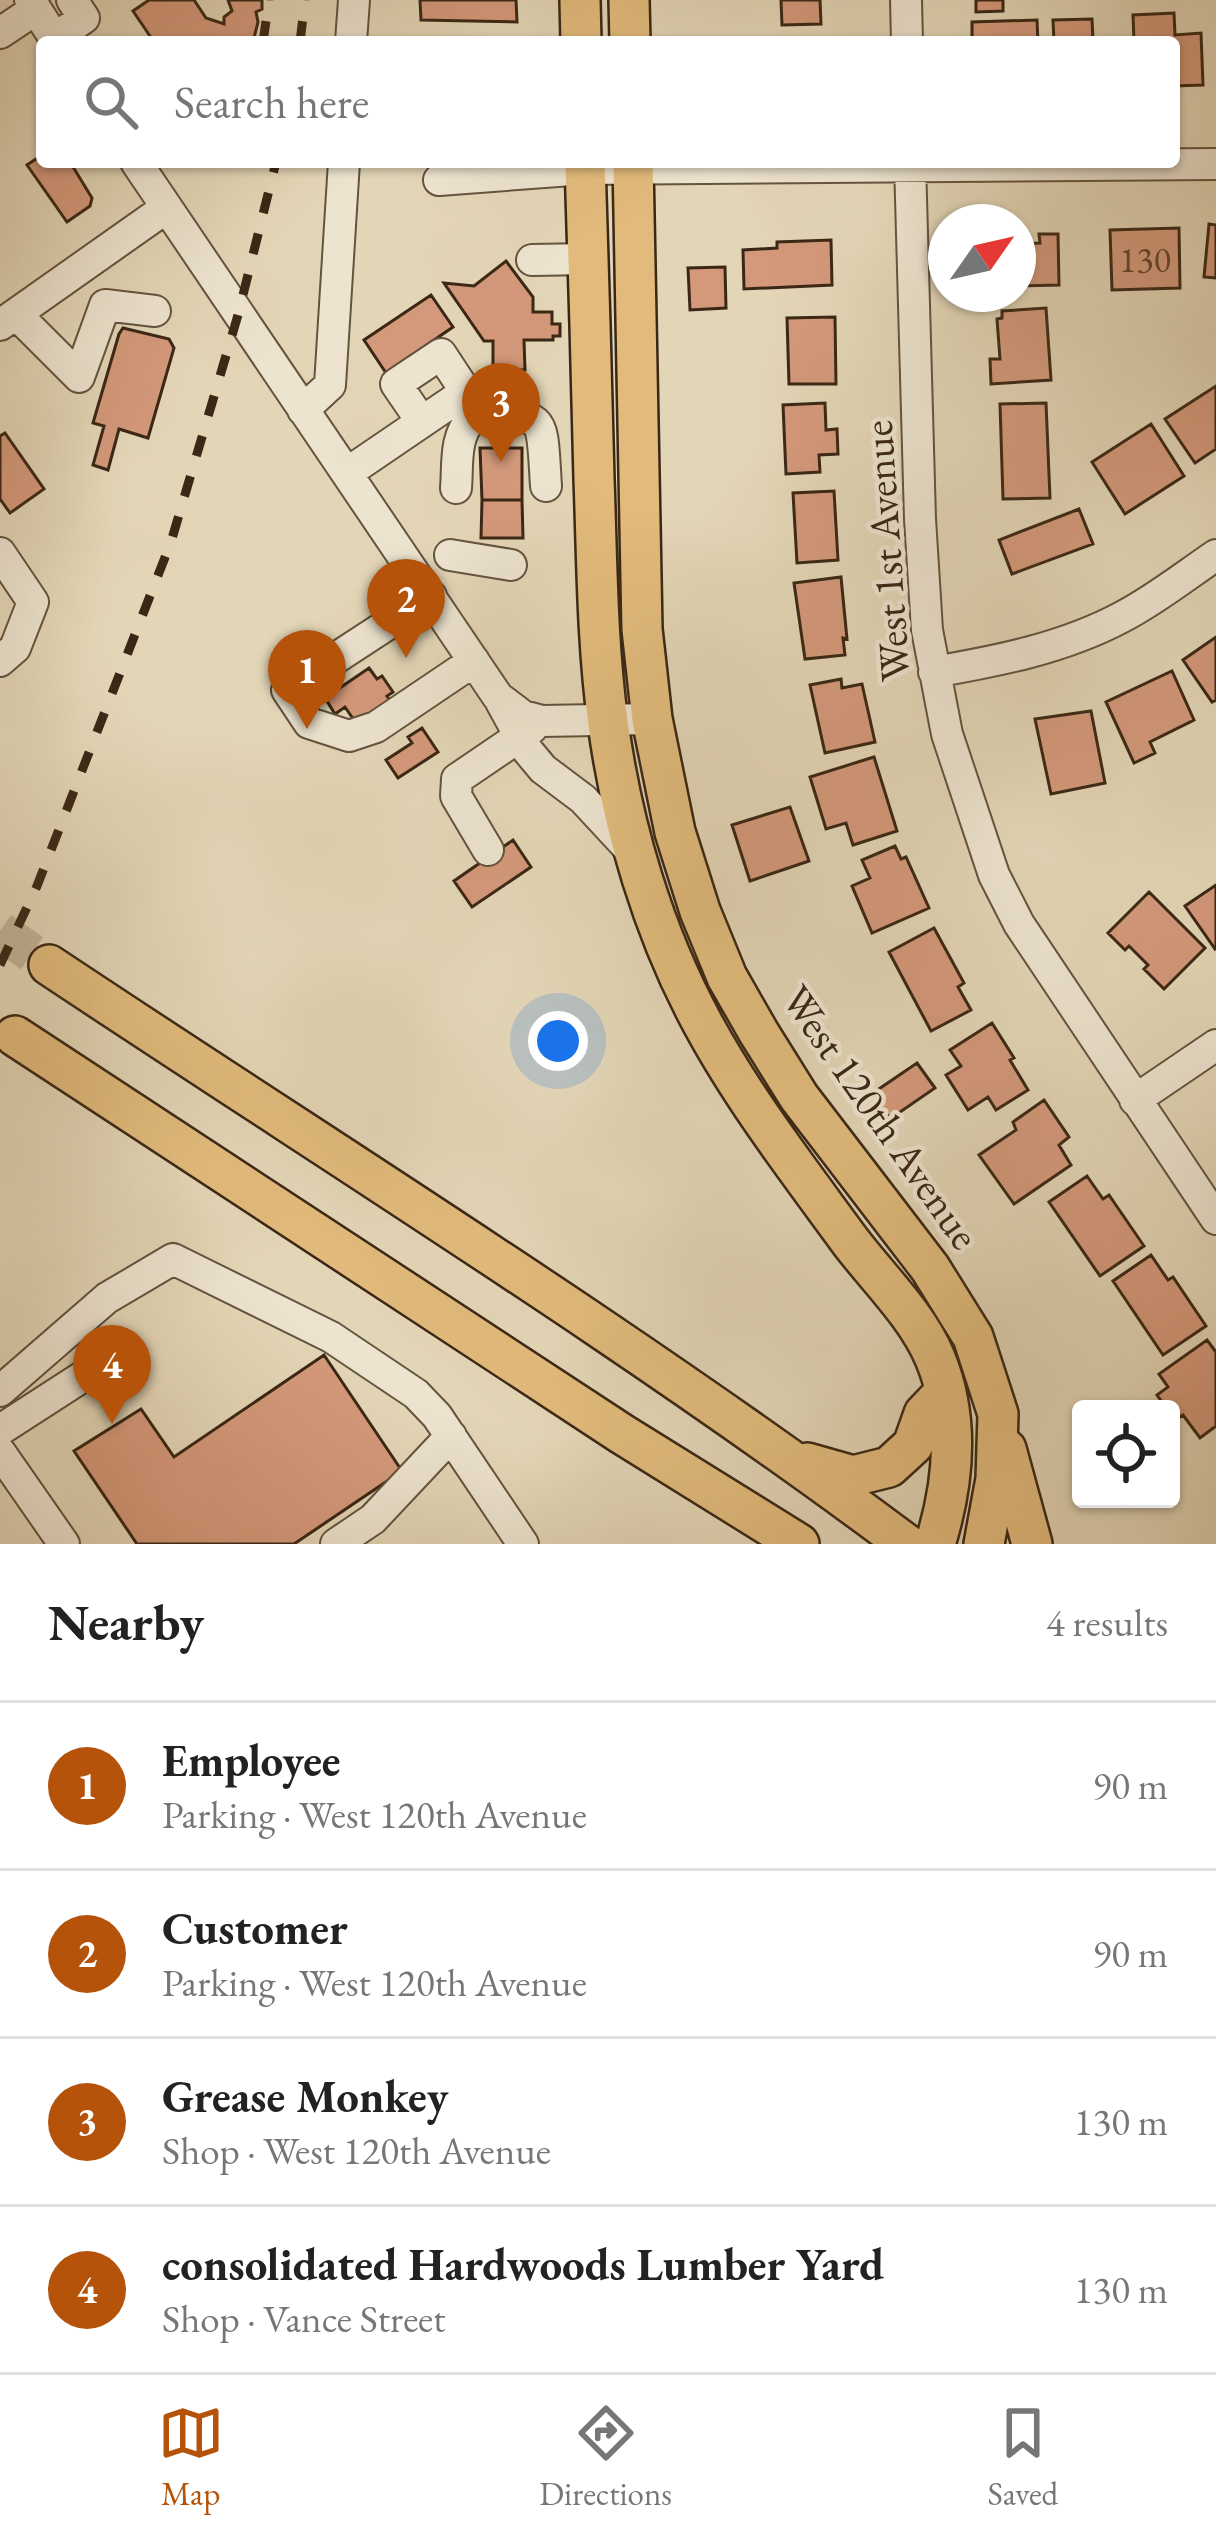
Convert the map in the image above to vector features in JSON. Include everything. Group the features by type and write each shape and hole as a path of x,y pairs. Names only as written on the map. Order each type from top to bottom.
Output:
{"main road":[{"path":"580,0 581,36"},
{"path":"629,0 630,36"},
{"path":"585,168 598,624 618,785 669,952 702,1023 747,1097 934,1355 945,1392 952,1454 948,1504 935,1544"},
{"name":"West 120th Avenue","path":"634,168 641,628 652,719 675,832 727,977 799,1097 930,1268 974,1337 998,1414 996,1480 984,1544"},
{"path":"49,965 557,1298 907,1544"},
{"path":"15,1036 622,1434 799,1544"},
{"path":"790,1458 854,1476 889,1467 913,1444 924,1414 945,1392"},
{"path":"998,1414 1032,1544"}],"street":[{"path":"61,36 84,19 72,0"},
{"path":"351,36 354,0"},
{"path":"906,0 907,36"},
{"path":"0,33 33,4 53,36"},
{"path":"1180,164 1216,164"},
{"path":"140,168 498,697 531,729 543,770 583,799 637,857"},
{"path":"304,410 330,385 344,168"},
{"path":"440,180 556,168"},
{"name":"West 1st Avenue","path":"910,168 927,630 947,734 994,874 1019,924 1216,1219"},
{"path":"155,311 105,305 79,377 8,319 166,208"},
{"path":"532,260 588,259"},
{"path":"456,488 459,439 472,418 527,416 543,430 546,486"},
{"path":"347,473 422,422"},
{"path":"450,555 511,565"},
{"path":"934,672 1068,642 1124,616 1216,555"},
{"path":"0,661 16,648 33,602 1,558"},
{"path":"431,596 287,690 309,724 349,736 376,728 475,661"},
{"path":"488,850 457,796 457,779 531,729 652,719"},
{"path":"1135,1100 1216,1045"},
{"path":"0,1391 107,1298 173,1259 331,1337 416,1394 437,1416 523,1544"},
{"path":"38,1357 61,1390"},
{"path":"0,1430 96,1368"},
{"path":"336,1544 373,1519 451,1436"},
{"path":"0,1452 64,1544"}],"building":[{"path":"149,0 194,0 206,18 224,24 224,17 232,11 228,0 262,0 254,36 150,36 133,11"},
{"path":"420,0 516,0 517,22 421,20"},
{"path":"781,0 820,0 821,24 782,25"},
{"path":"976,0 1003,0 1003,11 976,12"},
{"path":"1174,13 1175,35 1201,33 1203,85 1180,86 1180,36 1134,36 1133,15"},
{"path":"1092,19 1093,36 1054,36 1053,20"},
{"path":"1037,20 1038,36 972,36 972,22"},
{"path":"36,159 36,168 74,168 92,198 90,206 67,222 27,165"},
{"path":"1209,224 1216,225 1216,278 1204,277"},
{"path":"1179,228 1180,288 1112,290 1110,230"},
{"path":"1039,234 1058,234 1059,285 1036,286 1036,243 1040,243"},
{"path":"831,240 832,285 744,289 743,250 777,248 777,242"},
{"path":"506,261 533,297 533,312 552,312 552,324 560,324 560,336 553,340 524,340 525,370 493,370 493,341 484,341 444,283 474,286"},
{"path":"725,267 726,308 690,310 688,268"},
{"path":"431,295 453,327 386,373 364,340"},
{"path":"1046,308 1051,380 991,384 990,359 1000,359 997,319 1002,312"},
{"path":"835,317 836,384 789,384 787,318"},
{"path":"123,328 169,339 174,348 148,438 119,429 108,470 93,465 104,426 93,423"},
{"path":"1216,386 1216,449 1195,463 1165,419"},
{"path":"825,403 826,430 837,429 838,454 819,455 820,472 786,474 783,405"},
{"path":"1046,403 1050,498 1003,499 1000,404"},
{"path":"1151,424 1184,476 1125,514 1092,462"},
{"path":"5,433 44,489 10,513 0,499 0,436"},
{"path":"480,448 522,448 522,500 482,500"},
{"path":"834,491 838,560 797,563 793,493"},
{"path":"482,500 522,500 523,538 481,538"},
{"path":"1079,509 1093,544 1012,574 999,540"},
{"path":"841,577 845,655 805,659 794,583"},
{"path":"1216,637 1216,700 1212,702 1183,660"},
{"path":"369,668 393,692 387,696 394,705 360,729 345,707 335,714 325,698"},
{"path":"1172,671 1194,720 1150,742 1155,753 1134,763 1106,702"},
{"path":"841,679 842,688 862,684 875,742 825,753 810,685"},
{"path":"1091,711 1105,783 1051,794 1035,719"},
{"path":"422,728 438,752 398,778 386,760 412,743 408,737"},
{"path":"874,757 897,831 853,845 846,823 826,829 810,777"},
{"path":"790,807 809,861 750,881 732,825"},
{"path":"513,840 531,867 472,907 454,881"},
{"path":"895,846 901,859 906,857 929,908 872,933 852,886 870,878 862,860"},
{"path":"1216,885 1216,948 1215,949 1185,906"},
{"path":"1149,892 1205,948 1164,989 1129,946 1125,950 1108,933"},
{"path":"934,928 964,983 958,987 971,1010 931,1031 889,952"},
{"path":"992,1023 1028,1090 996,1110 988,1097 968,1110 946,1075 961,1066 950,1050"},
{"path":"917,1063 935,1088 890,1119 873,1093"},
{"path":"1044,1100 1069,1137 1059,1145 1071,1165 1014,1204 979,1155 1016,1130 1013,1122"},
{"path":"1087,1176 1103,1199 1109,1195 1144,1246 1100,1276 1049,1202"},
{"path":"1151,1255 1168,1280 1173,1277 1206,1326 1163,1355 1113,1281"},
{"path":"1207,1340 1216,1352 1216,1426 1200,1438 1180,1417 1180,1400 1161,1400 1157,1395 1168,1387 1159,1374"},
{"path":"324,1355 402,1471 294,1544 137,1544 74,1451 141,1409 174,1457"}],"tunnel":[{"path":"0,931 49,965"}],"railway":[{"path":"264,36 269,0"},
{"path":"301,36 305,0"},
{"path":"0,965 37,886 171,542 238,315 275,168"}],"place":[{"name":"Grease Monkey","path":"501,462"},
{"name":"Customer","path":"406,658"},
{"name":"Employee","path":"307,729"},
{"name":"consolidated Hardwoods Lumber Yard","path":"112,1424"}]}
